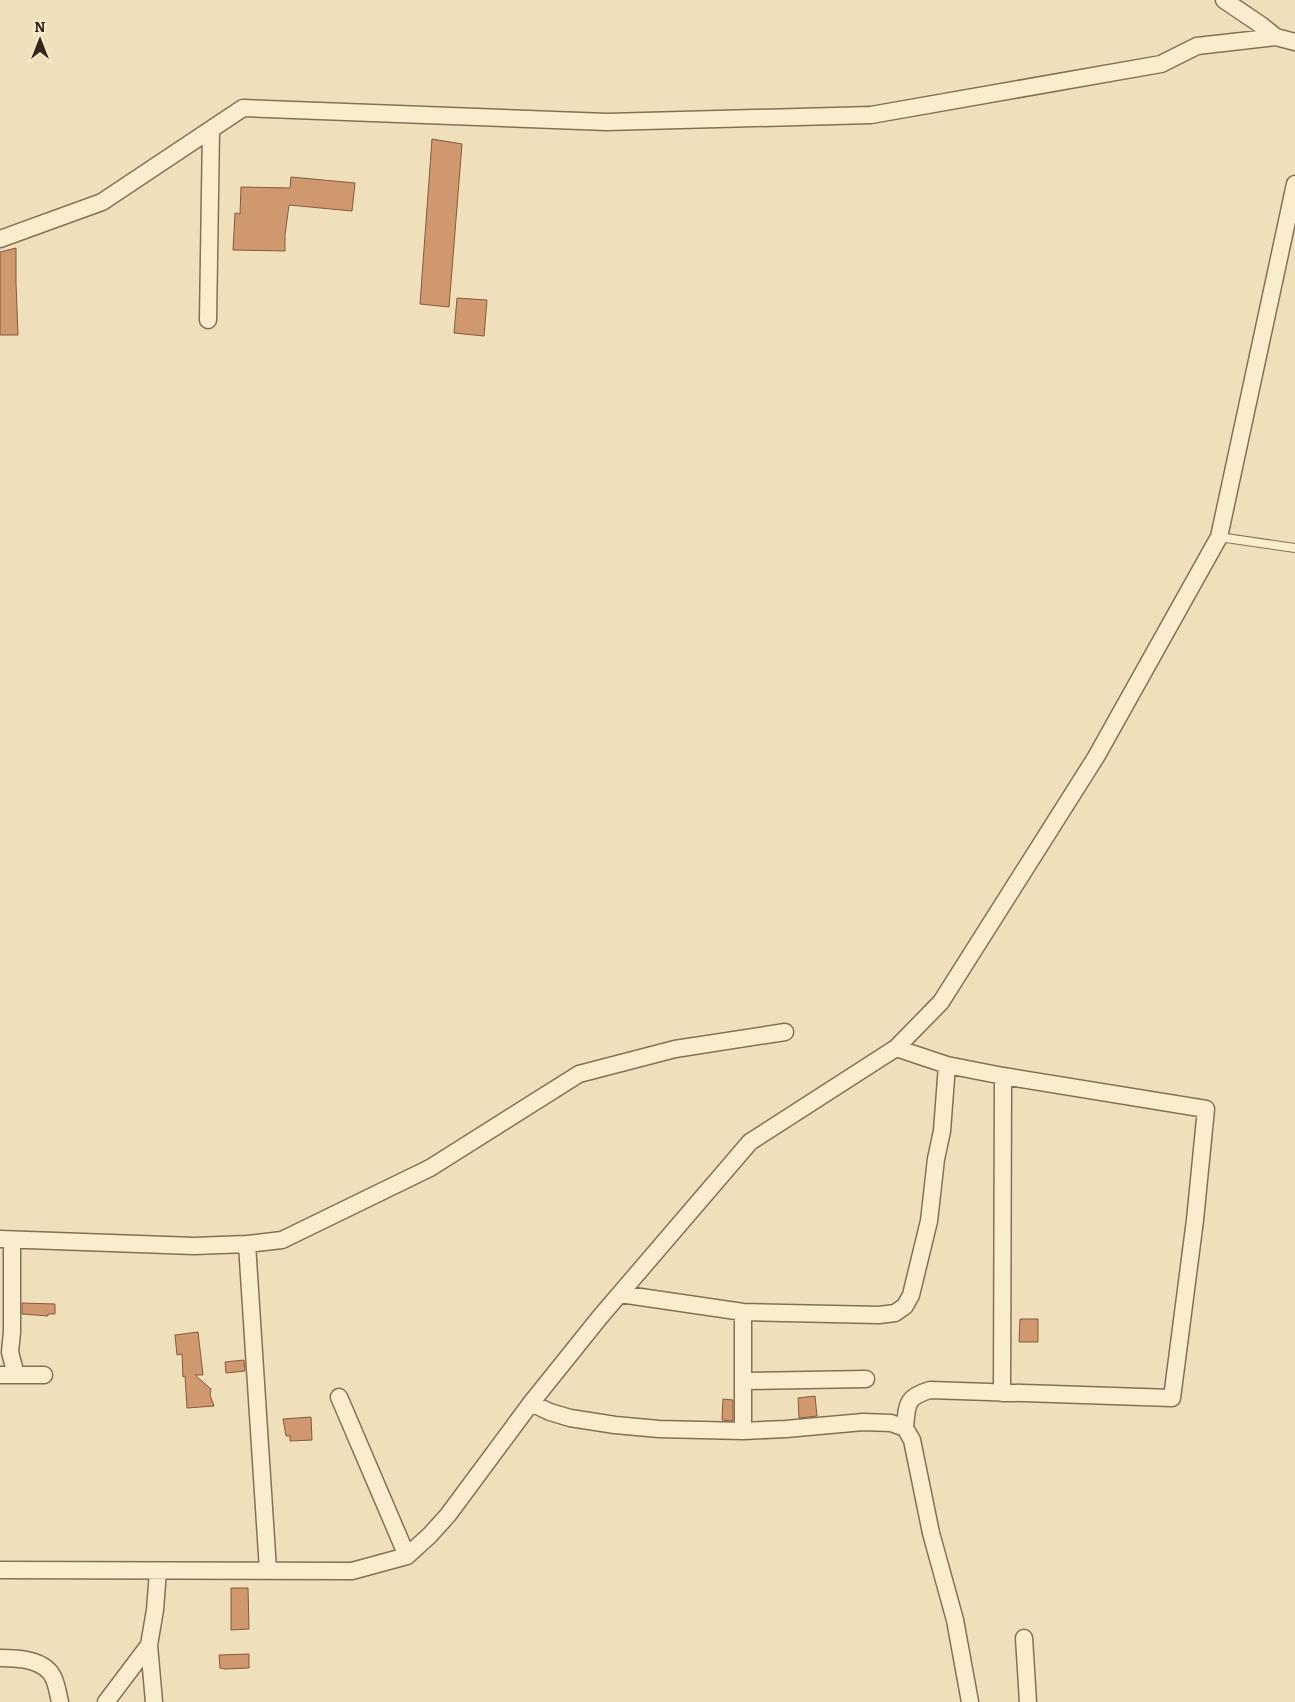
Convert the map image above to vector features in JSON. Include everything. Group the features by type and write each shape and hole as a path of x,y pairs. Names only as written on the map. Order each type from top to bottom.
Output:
{"street":[{"path":"1224,0 1261,24 1276,37"},
{"path":"0,239 102,202 243,108 607,122 871,115 1161,64 1197,46 1276,37 1295,42"},
{"path":"208,320 211,130"},
{"path":"0,1570 352,1571 407,1556 448,1515 531,1403 620,1294 750,1142 896,1048 941,1002 1096,757 1219,537 1295,184"},
{"path":"44,1375 8,1375 12,1332 6,1239 194,1246 247,1244 282,1240 430,1168 579,1074 675,1049 785,1032"},
{"path":"896,1048 948,1065 1003,1076 1206,1109 1195,1220 1172,1398 930,1390 915,1395 907,1407 905,1428 912,1440 931,1533 955,1620 970,1702"},
{"path":"620,1294 743,1312 879,1315 895,1313 905,1306 911,1295 929,1221 936,1159 942,1131 948,1065"},
{"path":"1002,1393 1003,1076"},
{"path":"247,1244 268,1570"},
{"path":"743,1312 743,1431"},
{"path":"743,1381 866,1379"},
{"path":"338,1397 407,1556"},
{"path":"531,1403 550,1412 570,1418 659,1429 743,1431 864,1422 891,1423 905,1428"},
{"path":"154,1702 149,1645 155,1610 158,1571"},
{"path":"1024,1638 1028,1702"},
{"path":"106,1702 149,1645"},
{"path":"0,1658 22,1660 43,1665 53,1677 60,1702"}],"lane":[{"path":"1219,537 1295,548"}],"building":[{"path":"432,139 462,144 449,307 420,304"},
{"path":"291,177 355,183 352,211 289,205 285,251 233,250 235,213 240,214 241,187 290,188"},
{"path":"16,248 18,335 0,335 0,252"},
{"path":"457,298 487,300 484,336 454,333"},
{"path":"22,1303 55,1304 55,1314 48,1314 48,1316 22,1314"},
{"path":"1020,1319 1038,1319 1038,1342 1019,1342"},
{"path":"198,1332 203,1375 195,1375 211,1389 210,1395 214,1406 187,1408 182,1354 177,1355 175,1335"},
{"path":"244,1360 245,1371 226,1373 225,1362"},
{"path":"815,1396 817,1416 799,1418 798,1398"},
{"path":"723,1399 733,1400 733,1421 722,1420"},
{"path":"311,1417 312,1440 290,1441 290,1436 286,1436 283,1419"},
{"path":"231,1588 248,1588 249,1629 231,1630"},
{"path":"249,1654 249,1668 220,1668 219,1655"}]}
